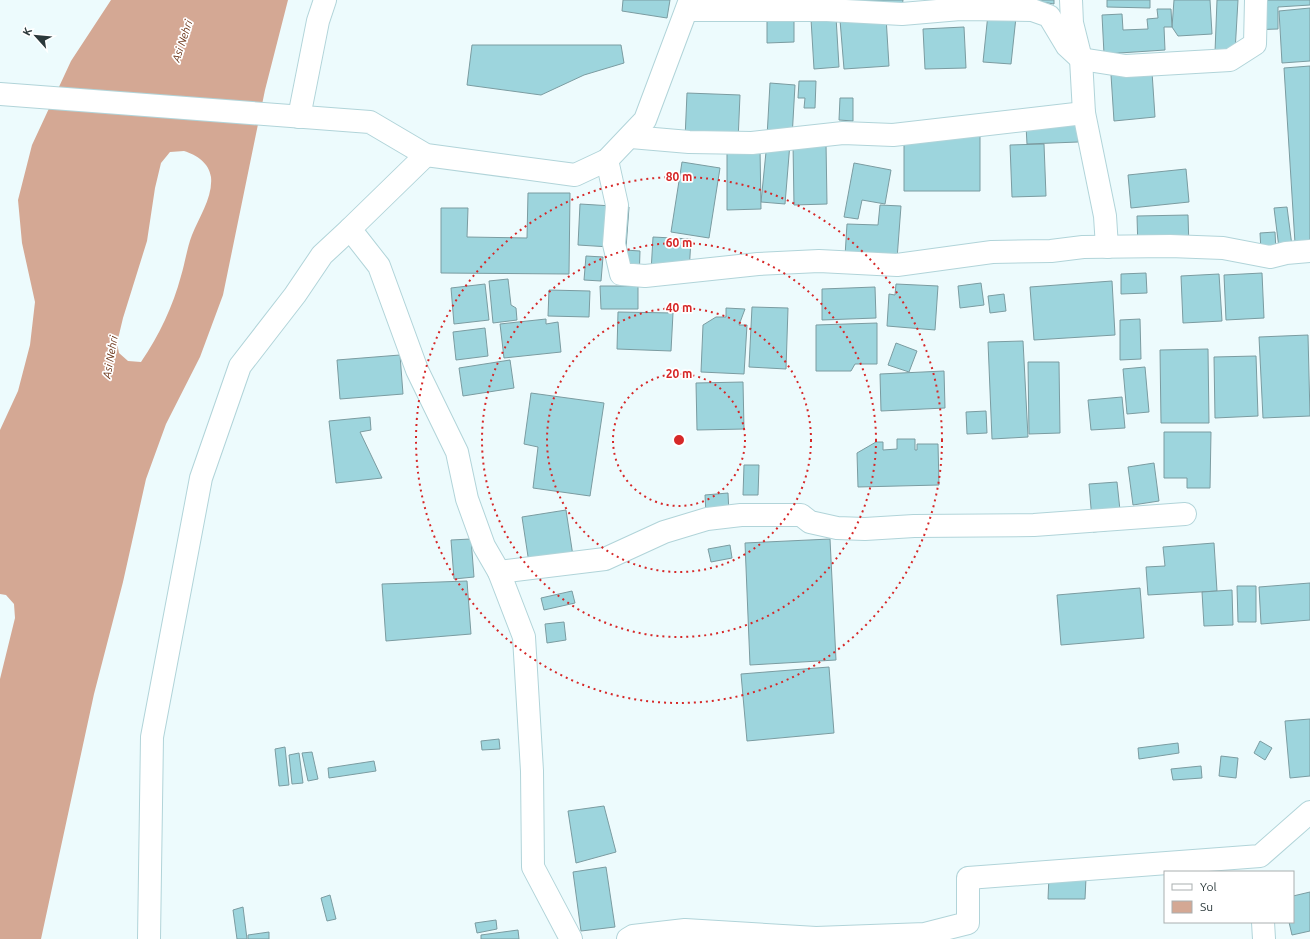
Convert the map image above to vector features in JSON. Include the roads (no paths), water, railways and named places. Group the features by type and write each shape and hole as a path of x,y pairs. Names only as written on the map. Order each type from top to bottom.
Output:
{"street":[{"path":"299,117 318,22 325,0"},
{"path":"1071,0 1072,23 1081,59 1084,112 1105,216 1107,247"},
{"path":"0,94 370,122 426,155 575,175 607,160 631,137 645,120 688,5 902,14 960,9 1032,10 1048,16 1067,46 1081,59 1126,66 1230,60 1255,44 1256,0"},
{"path":"631,137 689,142 752,143 843,133 893,135 1084,112"},
{"path":"149,939 152,738 201,478 240,366 294,295 322,255 350,230 426,155"},
{"path":"607,160 617,205 614,244 621,274 644,276 758,264 819,261 897,265 992,252 1051,251 1083,247 1223,248 1270,257 1286,253 1310,252"},
{"path":"350,230 379,266 417,370 457,452 467,499 484,546 499,572 524,637 532,771 533,867 571,939"},
{"path":"499,572 605,558 664,532 707,519 740,515 801,515 810,522 837,528 864,529 914,526 1034,525 1185,514"},
{"path":"628,939 633,936 686,930 816,938 925,934 968,923 968,878 1260,864 1310,812"},
{"path":"1263,923 1264,939"}],"water":[{"name":"Asi Nehri","path":"111,0 288,0 265,90 223,295 200,357 166,424 146,479 123,582 94,694 41,939 0,939 0,679 15,618 14,604 6,595 0,594 0,430 18,391 30,345 35,302 22,243 18,200 32,145 71,61","holes":["184,151 202,160 210,172 211,184 208,199 192,235 178,287 170,310 148,352 141,362 128,361 119,353 117,343 123,318 147,241 155,188 161,163 170,152"]}]}
